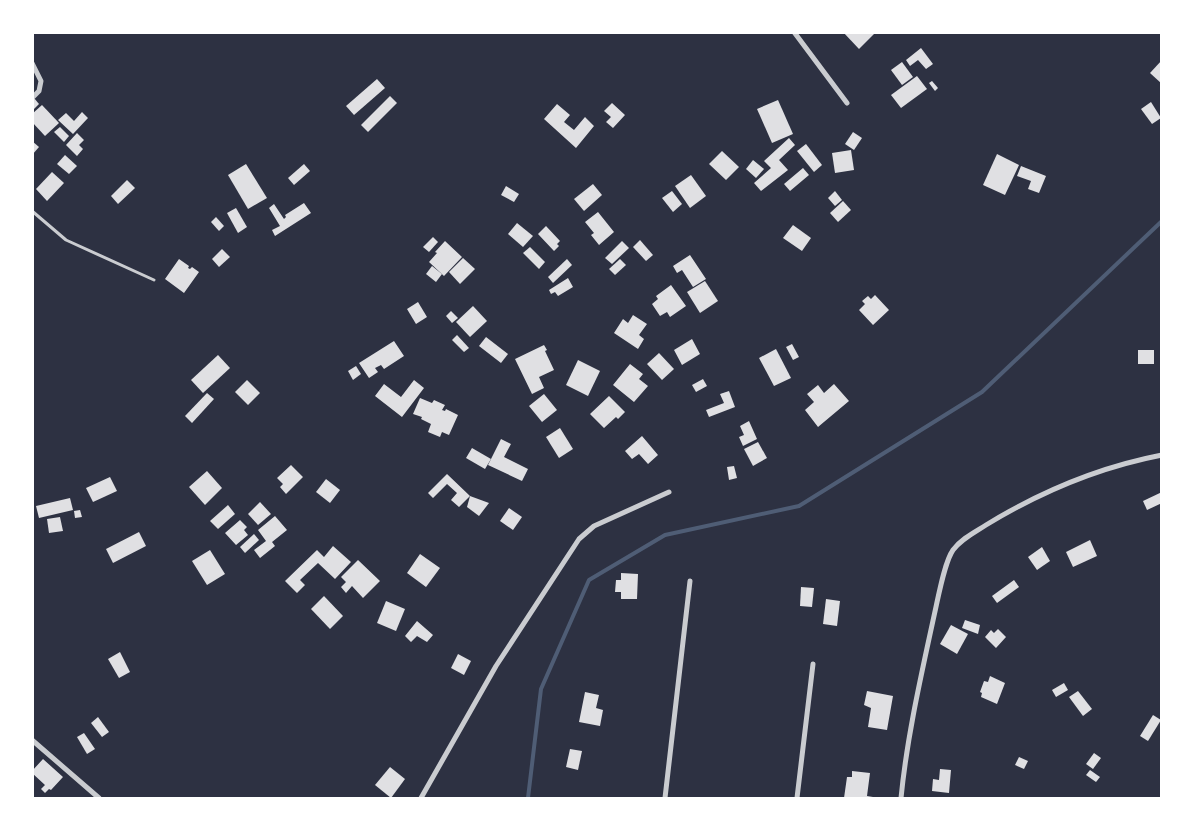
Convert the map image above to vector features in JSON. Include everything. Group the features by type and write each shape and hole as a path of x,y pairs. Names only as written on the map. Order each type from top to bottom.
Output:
{"street":[{"path":"794,33 847,103"},
{"path":"32,63 41,81 39,91 32,98"},
{"path":"900,798 904,765 942,578 953,550 965,539 990,523 1050,492 1105,469 1162,455"},
{"path":"421,798 496,666 579,539 594,526 669,492"},
{"path":"665,798 690,582"},
{"path":"797,798 813,664"},
{"path":"32,740 99,798"}],"lane":[{"path":"32,211 66,240 154,280"}],"building":[{"path":"843,32 876,32 859,49"},
{"path":"921,48 933,64 926,69 918,60 910,66 906,60"},
{"path":"1162,60 1162,84 1150,73"},
{"path":"902,62 913,77 902,85 891,70"},
{"path":"917,76 927,89 901,108 891,95"},
{"path":"377,79 385,88 354,115 346,106"},
{"path":"932,81 938,88 935,91 929,83"},
{"path":"390,96 397,103 368,132 361,125"},
{"path":"34,98 39,104 32,111 32,99"},
{"path":"778,100 793,134 772,143 757,109"},
{"path":"1151,102 1161,118 1152,124 1141,109"},
{"path":"612,103 625,115 613,128 606,122 611,117 604,111"},
{"path":"557,104 570,115 564,122 574,130 585,117 594,126 576,148 544,119"},
{"path":"42,105 59,123 45,136 32,122 32,114"},
{"path":"82,112 88,118 73,134 58,120 66,113 74,121"},
{"path":"60,127 69,136 64,142 54,132"},
{"path":"853,132 862,138 854,150 845,144"},
{"path":"77,133 84,140 79,145 83,149 77,156 66,145"},
{"path":"789,138 795,145 779,160 788,170 761,191 754,183 771,168 764,161"},
{"path":"32,141 39,147 32,155"},
{"path":"806,144 822,165 814,172 797,151"},
{"path":"851,150 854,170 835,173 832,153"},
{"path":"722,151 739,167 726,180 709,164"},
{"path":"997,154 1019,165 1005,195 983,185"},
{"path":"65,155 77,166 69,174 57,164"},
{"path":"753,160 764,169 756,178 746,169"},
{"path":"246,164 267,198 248,209 228,175"},
{"path":"304,164 310,171 294,185 288,178"},
{"path":"1021,166 1046,176 1039,193 1028,189 1031,181 1017,176"},
{"path":"803,168 809,175 790,191 784,184"},
{"path":"52,172 64,183 47,201 36,189"},
{"path":"691,175 706,196 690,208 675,186"},
{"path":"127,180 135,188 118,204 111,196"},
{"path":"593,184 602,195 584,211 574,199"},
{"path":"506,186 519,194 514,202 501,195"},
{"path":"672,191 682,204 673,212 662,198"},
{"path":"835,191 842,200 835,206 828,198"},
{"path":"843,201 851,210 838,222 830,213"},
{"path":"304,203 311,213 275,236 272,230 280,226 269,208 274,204 284,219 285,215"},
{"path":"236,208 247,227 238,233 227,213"},
{"path":"598,212 614,232 599,245 591,235 594,233 585,222"},
{"path":"216,217 224,226 219,231 211,222"},
{"path":"517,223 533,236 523,247 508,234"},
{"path":"793,225 811,238 802,251 783,238"},
{"path":"546,226 560,241 557,244 559,246 554,251 538,234"},
{"path":"433,237 438,242 429,252 423,247"},
{"path":"640,240 653,255 646,261 633,247"},
{"path":"445,241 462,257 444,276 429,262"},
{"path":"622,241 629,248 612,264 605,258"},
{"path":"530,247 545,262 539,269 523,253"},
{"path":"222,249 230,257 219,267 212,259"},
{"path":"690,255 706,279 693,287 682,270 677,273 673,266"},
{"path":"463,258 475,269 460,284 449,272"},
{"path":"179,259 189,266 188,268 192,267 199,272 184,293 165,279"},
{"path":"567,259 572,265 553,283 548,277"},
{"path":"620,259 626,265 615,275 609,269"},
{"path":"432,266 442,274 436,282 426,274"},
{"path":"568,278 573,287 558,296 555,292 551,294 549,290"},
{"path":"705,281 718,301 700,313 687,292"},
{"path":"671,285 686,306 670,317 667,312 660,316 652,304 658,299 656,296"},
{"path":"875,295 889,310 873,325 859,310 865,304 862,301 868,296 871,299"},
{"path":"418,302 427,317 416,324 407,309"},
{"path":"473,306 487,321 470,337 456,322"},
{"path":"451,311 458,318 452,323 446,316"},
{"path":"633,315 647,324 639,335 644,339 638,349 614,333 623,319 628,323"},
{"path":"457,335 469,348 464,352 452,340"},
{"path":"486,337 508,354 501,363 479,346"},
{"path":"692,339 700,354 682,365 674,350"},
{"path":"394,341 404,356 384,369 381,365 375,368 378,372 369,378 359,363"},
{"path":"792,344 799,357 793,360 786,347"},
{"path":"544,345 554,370 539,377 544,388 532,394 515,359"},
{"path":"776,349 791,378 774,386 759,358"},
{"path":"1138,350 1154,350 1154,364 1138,364"},
{"path":"659,353 674,369 662,380 647,364"},
{"path":"218,355 230,368 203,393 191,380"},
{"path":"578,360 600,371 588,396 566,385"},
{"path":"630,364 643,374 639,379 648,386 634,402 613,385"},
{"path":"356,366 361,374 353,380 348,371"},
{"path":"703,379 707,386 696,392 692,385"},
{"path":"247,380 260,393 248,405 235,392"},
{"path":"414,380 424,388 402,417 375,396 384,384 401,397"},
{"path":"834,384 849,401 818,427 805,410 814,402 807,394 818,385 824,393"},
{"path":"729,391 735,407 709,417 706,410 724,403 720,394"},
{"path":"207,393 214,399 192,423 185,416"},
{"path":"544,394 557,410 542,422 529,406"},
{"path":"609,396 625,412 604,428 590,414"},
{"path":"420,398 432,403 434,400 445,405 442,410 445,411 446,409 458,415 449,435 442,432 440,437 428,432 431,424 421,419 422,417 413,414"},
{"path":"749,421 757,439 743,446 739,437 744,435 740,426"},
{"path":"560,428 573,449 559,458 546,437"},
{"path":"642,436 658,455 648,464 639,454 632,459 625,451"},
{"path":"501,439 511,444 504,457 528,469 522,481 488,465"},
{"path":"758,442 767,458 753,466 744,449"},
{"path":"472,448 491,459 485,469 466,458"},
{"path":"291,465 303,477 286,494 280,487 283,484 277,478"},
{"path":"734,466 737,478 729,480 727,467"},
{"path":"207,471 222,488 205,505 189,487"},
{"path":"447,474 470,496 459,507 451,500 457,493 447,484 433,498 428,493"},
{"path":"110,477 117,491 93,502 86,488"},
{"path":"326,479 340,490 330,503 316,492"},
{"path":"1162,492 1162,503 1147,510 1143,501"},
{"path":"470,496 489,503 479,516 467,507"},
{"path":"70,498 73,510 39,518 36,506"},
{"path":"260,502 271,514 258,525 248,514"},
{"path":"228,505 235,514 218,529 210,521"},
{"path":"509,508 522,517 513,530 500,521"},
{"path":"80,510 82,517 75,518 74,511"},
{"path":"275,516 287,530 272,542 275,546 260,558 254,550 266,541 258,530"},
{"path":"60,517 63,531 49,533 47,519"},
{"path":"240,520 247,527 244,530 248,535 236,545 225,533"},
{"path":"139,532 146,546 113,563 106,549"},
{"path":"254,534 259,540 245,553 240,547"},
{"path":"1090,540 1097,556 1073,567 1066,552"},
{"path":"333,546 351,562 335,579 318,563 300,580 305,585 297,593 285,581 317,550 324,557"},
{"path":"1042,547 1050,561 1037,570 1028,557"},
{"path":"210,550 225,574 207,585 192,561"},
{"path":"420,554 440,568 426,587 407,573"},
{"path":"358,560 380,581 363,598 352,586 346,593 341,587 346,582 341,577"},
{"path":"621,573 638,574 637,599 621,599 621,592 615,592 616,580 621,580"},
{"path":"1014,580 1019,587 997,603 992,596"},
{"path":"801,587 814,588 812,607 800,606"},
{"path":"324,596 343,616 330,629 311,609"},
{"path":"826,599 840,601 837,626 823,624"},
{"path":"386,601 405,609 396,631 377,623"},
{"path":"965,620 980,625 978,634 962,628"},
{"path":"417,621 433,635 427,642 417,636 411,642 405,636"},
{"path":"951,625 968,634 957,654 940,644"},
{"path":"998,629 1006,637 996,648 985,637 991,630 994,633"},
{"path":"120,652 130,672 119,678 108,659"},
{"path":"458,654 471,661 464,675 451,668"},
{"path":"990,676 1005,683 997,704 981,697 982,693 980,692 984,681 988,682"},
{"path":"1064,683 1068,690 1056,697 1052,690"},
{"path":"867,691 893,696 887,730 868,727 871,708 864,705"},
{"path":"1078,691 1092,709 1083,716 1069,697"},
{"path":"585,692 599,695 596,708 603,710 600,726 579,722"},
{"path":"1153,715 1161,720 1148,741 1140,736"},
{"path":"98,717 109,732 102,737 91,723"},
{"path":"84,733 95,749 87,754 77,737"},
{"path":"570,749 582,751 578,770 566,767"},
{"path":"1094,753 1101,758 1093,769 1086,764"},
{"path":"1019,757 1028,761 1024,769 1015,765"},
{"path":"43,759 63,777 51,790 49,789 45,793 41,789 45,785 32,773"},
{"path":"390,767 405,779 391,798 375,785"},
{"path":"940,769 951,770 949,793 932,791 933,779 939,780"},
{"path":"1090,770 1100,777 1096,782 1086,775"},
{"path":"852,771 870,773 867,796 872,798 844,798 847,777 852,777"}],"waterway":[{"path":"528,798 541,689 589,580 665,535 799,506 982,392 1162,221"}]}
